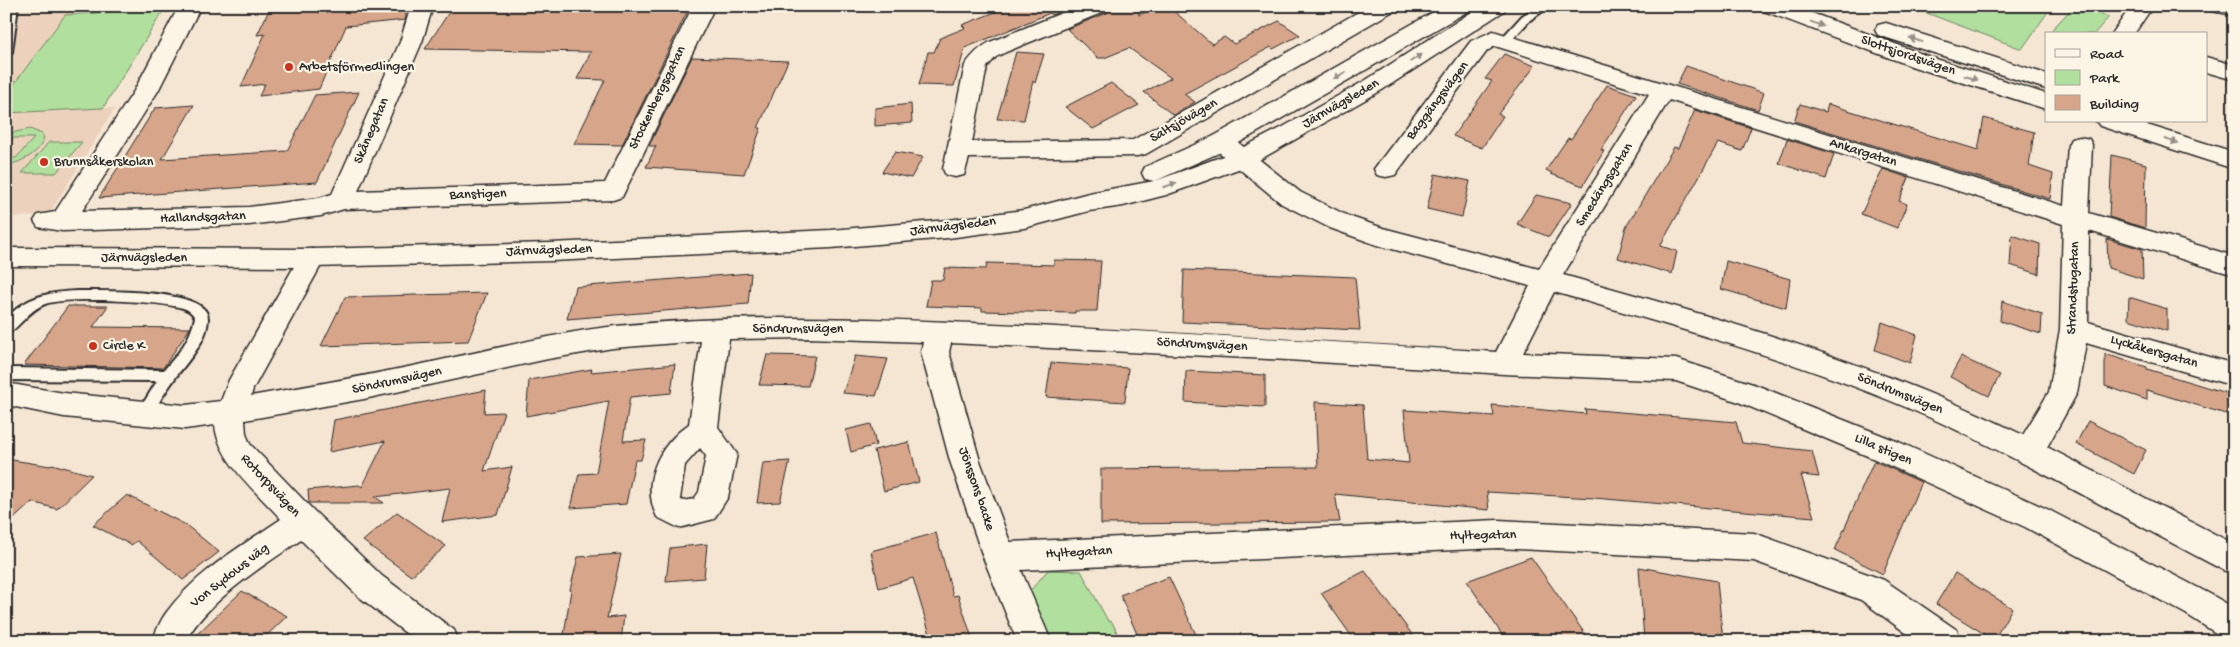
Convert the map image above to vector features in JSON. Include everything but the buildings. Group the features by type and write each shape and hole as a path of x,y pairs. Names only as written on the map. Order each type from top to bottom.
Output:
{"street":[{"name":"Hallandsgatan","path":"190,6 146,91 55,222 249,216 321,207 342,200"},
{"name":"Skånegatan","path":"342,200 411,42 422,6"},
{"name":"Stockenbergsgatan","path":"613,190 704,6"},
{"name":"Saltsjövägen","path":"1098,6 998,47 981,58 976,65 957,160 1138,148 1385,6"},
{"name":"Järnvägsleden","path":"1089,202 1222,142 1460,6"},
{"name":"Järnvägsleden","path":"6,257 312,258 551,252 831,240 948,229 1024,219 1089,202 1123,197 1166,187 1243,158 1291,133 1374,84 1496,6"},
{"name":"Slottsjordsvägen","path":"1772,6 1922,62 2045,102"},
{"name":"Slottsjordsvägen","path":"1817,6 2045,82"},
{"path":"2124,32 2142,6"},
{"path":"2220,6 2234,9"},
{"name":"Ankargatan","path":"1499,39 2234,266"},
{"name":"Baggängsvägen","path":"1386,168 1479,46 1499,39"},
{"path":"2208,65 2234,73"},
{"name":"Smedängsgatan","path":"1546,280 1663,91"},
{"path":"2111,122 2234,161"},
{"path":"2173,122 2234,141"},
{"name":"Söndrumsvägen","path":"1222,142 1291,198 1339,222 1377,236 1546,280 1710,326 1813,360 1933,407 2029,451 2234,560"},
{"name":"Strandstugatan","path":"2029,451 2063,393 2074,329 2076,218 2080,145"},
{"name":"Banstigen","path":"342,200 613,190"},
{"name":"Rotorpsvägen","path":"312,258 239,388 230,434 238,451 303,521 370,586 442,641"},
{"path":"1504,363 1538,301 1546,280"},
{"name":"Söndrumsvägen","path":"6,394 64,404 185,416 233,411 364,388 548,348 604,338 717,329 809,328 940,332 1504,363"},
{"path":"703,430 717,329"},
{"name":"Lyckåkersgatan","path":"2074,329 2234,375"},
{"name":"Jönssons backe","path":"940,332 935,352 965,460 999,557 1034,641"},
{"name":"Lilla stigen","path":"1504,363 1676,370 1746,394 1888,451 2036,518 2198,604 2234,626"},
{"name":"Von Sydows väg","path":"169,641 172,629 186,611 208,591 303,521"},
{"name":"Hyltegatan","path":"999,557 1498,534 1754,547 1872,590 1945,641"}],"lane":[{"path":"6,52 13,6"},
{"path":"1499,39 1545,6"},
{"path":"6,329 16,315 48,298 143,297 178,302 194,307 202,316 201,328 188,351 168,376 145,412"},
{"path":"6,374 168,376"}],"shaded area":[{"name":"Brunnsåkerskolan","path":"6,6 166,6 104,108 115,108 48,216 6,217"}],"green space":[{"path":"1908,6 2052,6 2022,49"},
{"path":"2074,6 2082,6 2109,17 2096,32 2050,32"},
{"path":"165,8 103,108 6,113 6,95 65,15"},
{"path":"30,129 42,134 44,138 42,144 34,153 6,166 6,158 16,158 34,138 6,138 6,134"},
{"path":"49,142 82,142 56,173 22,173"},
{"path":"1048,570 1081,571 1108,621 1112,622 1121,641 1041,641 1029,592"}],"place":[{"name":"Arbetsförmedlingen","path":"289,67"},
{"name":"Brunnsåkerskolan","path":"44,162"},
{"name":"Circle K","path":"93,346"}]}
